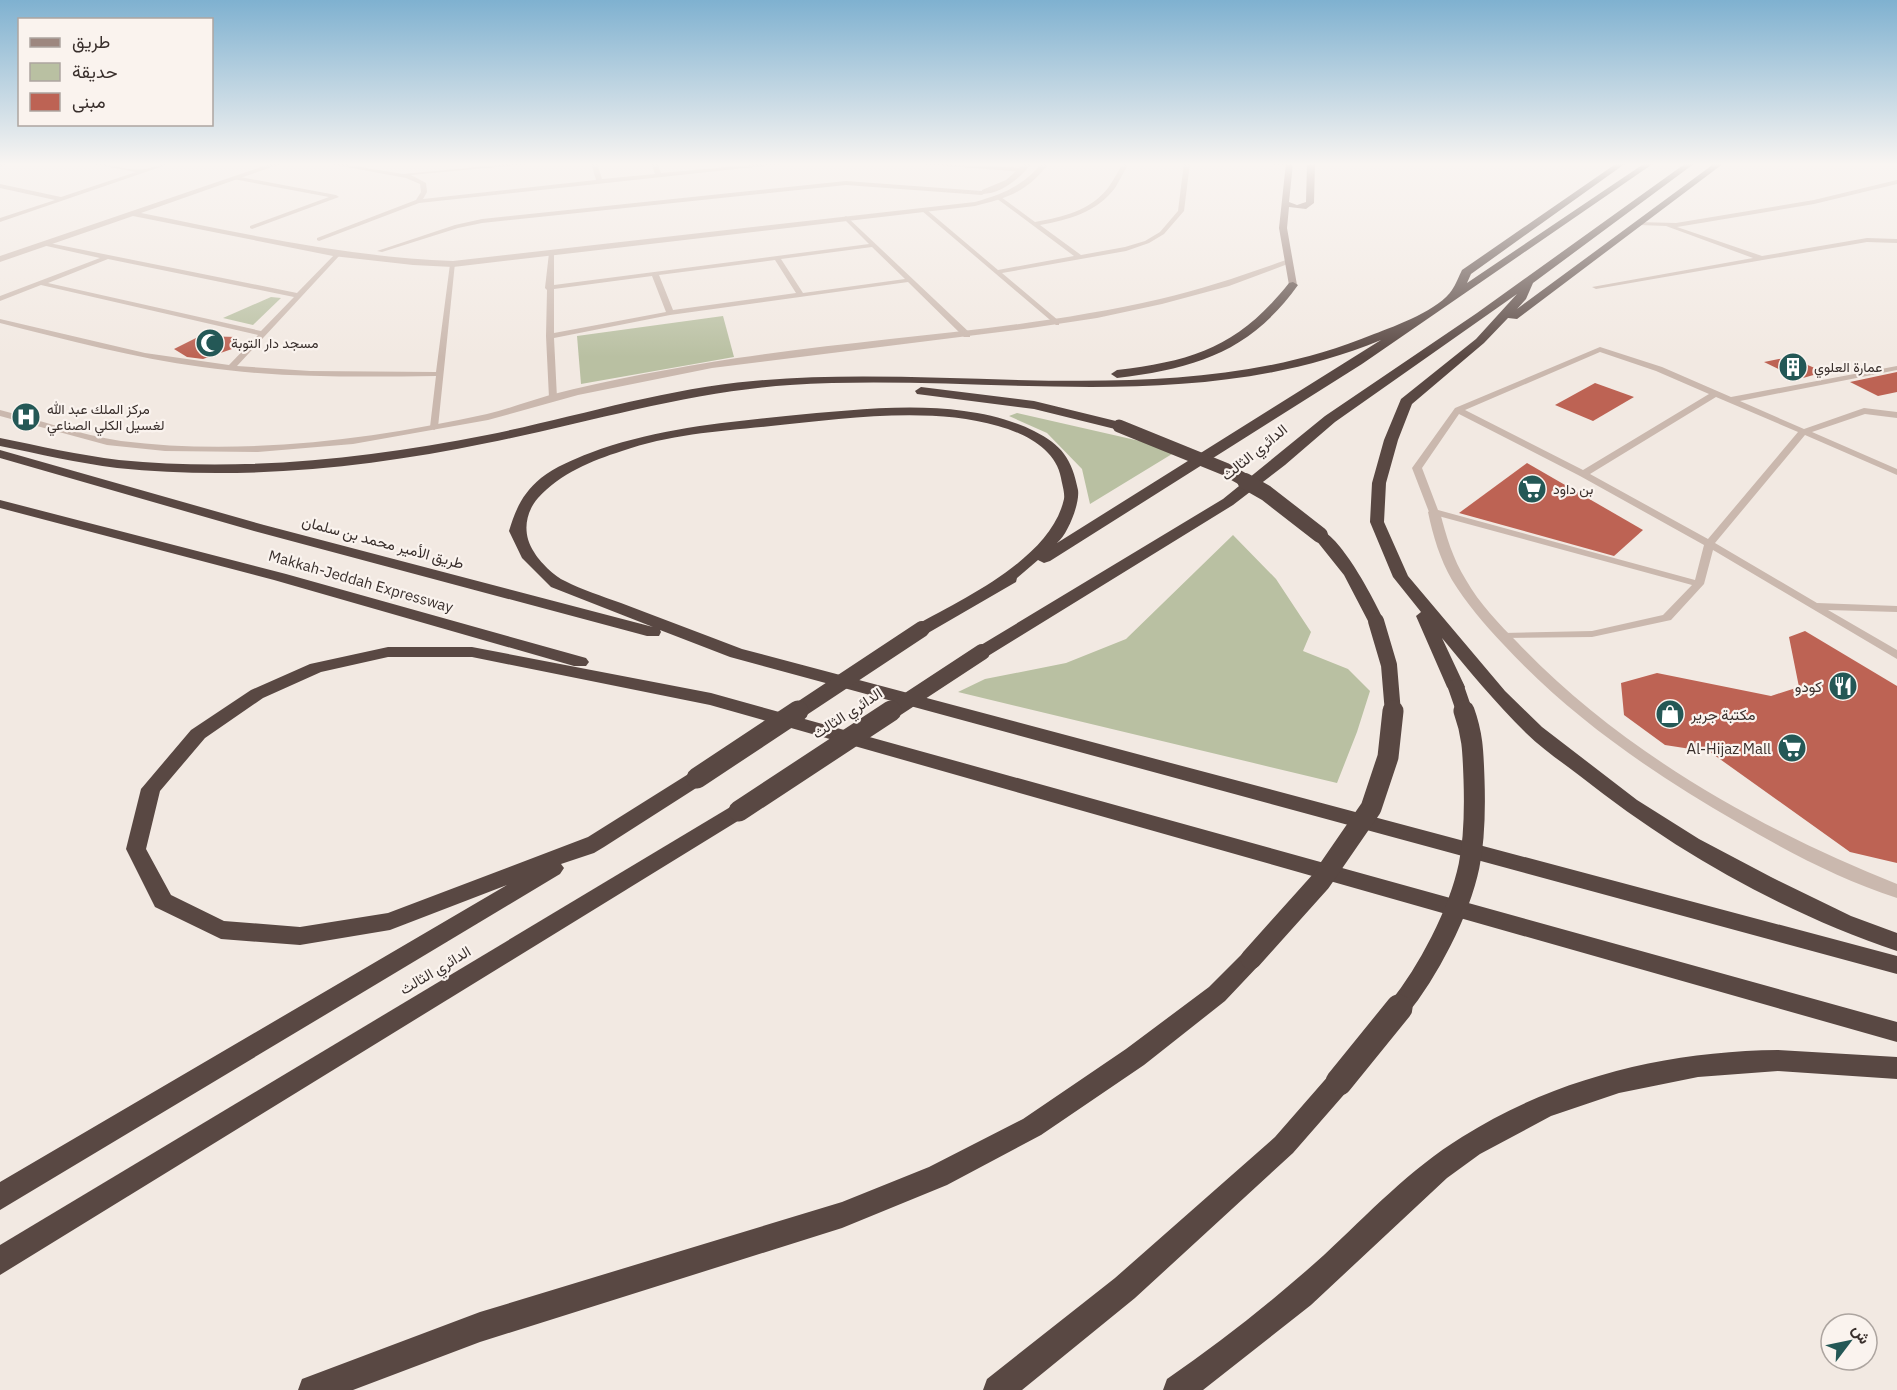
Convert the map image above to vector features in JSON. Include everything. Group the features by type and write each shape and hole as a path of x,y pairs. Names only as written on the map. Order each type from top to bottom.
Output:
{"highway":[{"path":"1454,296 1466,272 1528,228"},
{"name":"الدائري الثالث","path":"0,1197 597,842 922,629 1179,476 1418,321 1554,228"},
{"name":"الدائري الثالث","path":"0,1261 739,811 982,652 1228,502 1330,419 1601,228"},
{"path":"1484,336 1538,299 1633,228"},
{"path":"1528,281 1520,299 1484,336 1406,402 1391,440 1379,483 1377,522 1401,577 1499,695 1535,731 1630,805 1692,844 1763,883 1843,922 1897,942"},
{"path":"1010,382 1130,373 1173,364 1208,353 1237,341 1256,327 1293,285"},
{"path":"563,423 622,406 747,385 859,379 1142,383 1216,379 1293,365 1331,355 1418,321"},
{"path":"0,442 121,464 195,468 268,468 329,463 450,447 563,423 722,399 811,391 889,389 986,398 1034,405 1119,426 1225,469 1266,493 1320,535 1341,557 1362,587 1384,640 1391,676 1392,748 1375,802 1347,846 1309,897 1251,959 1217,994 1126,1063 1032,1126 938,1176 842,1215 480,1327 313,1390"},
{"path":"1001,584 1055,537 1072,497 1066,466 1054,450 1030,434 1002,423 963,415 849,414 665,435 619,447 579,462 547,480 525,504 518,531 527,555 557,584 736,653 1897,965"},
{"name":"طريق الأمير محمد بن سلمان","path":"0,454 259,528 736,653"},
{"name":"Makkah-Jeddah Expressway","path":"0,504 280,577 711,699"},
{"path":"998,1390 1125,1288 1284,1145 1405,1001 1438,947 1456,906 1469,867 1475,820 1472,733 1456,687 1414,595"},
{"path":"597,842 390,921 300,936 221,930 163,901 136,849 151,789 198,734 257,694 316,668 388,652 472,652 711,699 1897,1032"},
{"path":"1178,1390 1216,1364 1315,1282 1438,1169 1487,1136 1541,1109 1594,1088 1679,1070 1738,1062 1819,1061 1897,1068"}],"main road":[{"path":"1283,228 1293,285"}],"street":[{"path":"0,251 67,228"},
{"path":"0,259 92,228"},
{"path":"205,228 338,254 412,264 453,264 551,254 765,228"},
{"path":"257,228 274,231"},
{"path":"319,239 348,228"},
{"path":"380,251 451,228"},
{"path":"360,247 414,256 482,253 697,228"},
{"path":"856,228 967,335"},
{"path":"945,228 1056,323"},
{"path":"1038,228 1079,257"},
{"path":"998,272 1125,249 1147,242 1166,228"},
{"path":"1673,228 1762,258"},
{"path":"1685,228 1776,256"},
{"path":"308,237 339,243"},
{"path":"1596,287 1868,240 1897,241"},
{"path":"44,244 298,296"},
{"path":"549,288 873,245"},
{"path":"231,368 338,254"},
{"path":"551,254 549,288 553,398"},
{"path":"0,299 109,257"},
{"path":"777,258 801,295"},
{"path":"0,413 118,444 177,448 259,447 350,440 490,416 553,398 687,369 766,357 1056,323 1207,290 1254,277 1289,262"},
{"path":"434,427 438,374 453,264"},
{"path":"655,274 670,313"},
{"path":"550,336 670,313 910,280"},
{"path":"40,283 263,334"},
{"path":"0,321 129,353 231,368 314,374 438,374"},
{"path":"1897,472 1659,369 1600,349 1458,410 1417,468 1434,512 1441,543 1465,590 1503,636 1564,694 1622,740 1712,801 1817,858 1897,891"},
{"path":"1730,400 1897,368"},
{"path":"1582,474 1716,393"},
{"path":"1458,410 1582,474 1709,544 1897,655"},
{"path":"1503,636 1592,634 1667,618 1699,584 1709,544 1803,432 1864,411 1897,415"},
{"path":"1434,512 1699,584"},
{"path":"1814,606 1897,609"}],"green space":[{"path":"271,297 281,298 253,325 223,318"},
{"path":"723,316 734,357 581,384 577,336"},
{"path":"1017,413 1153,444 1172,454 1090,504 1082,469 1047,433 1009,416"},
{"path":"1233,535 1276,579 1311,632 1303,651 1348,669 1370,691 1337,783 958,692 985,679 1066,663 1126,639"}],"building":[{"name":"مسجد دار التوبة","path":"200,336 237,337 232,349 203,359 187,357 174,349"},
{"name":"عمارة العلوي","path":"1789,357 1824,372 1803,378 1764,362"},
{"path":"1897,372 1897,392 1878,396 1850,382"},
{"path":"1595,383 1634,397 1593,421 1555,405"},
{"name":"بن داود","path":"1527,463 1643,530 1614,556 1459,513"},
{"name":"Al-Hijaz Mall","path":"1805,631 1897,686 1897,863 1850,852 1710,752 1665,745 1624,715 1621,683 1657,673 1771,696 1799,687 1789,637"}],"place":[{"name":"مسجد دار التوبة","path":"210,343"},
{"name":"عمارة العلوي","path":"1793,367"},
{"name":"مركز الملك عبد الله لغسيل الكلي الصناعي","path":"26,417"},
{"name":"بن داود","path":"1532,489"},
{"name":"كودو","path":"1843,686"},
{"name":"مكتبة جرير","path":"1670,714"},
{"name":"Al-Hijaz Mall","path":"1792,748"}]}
